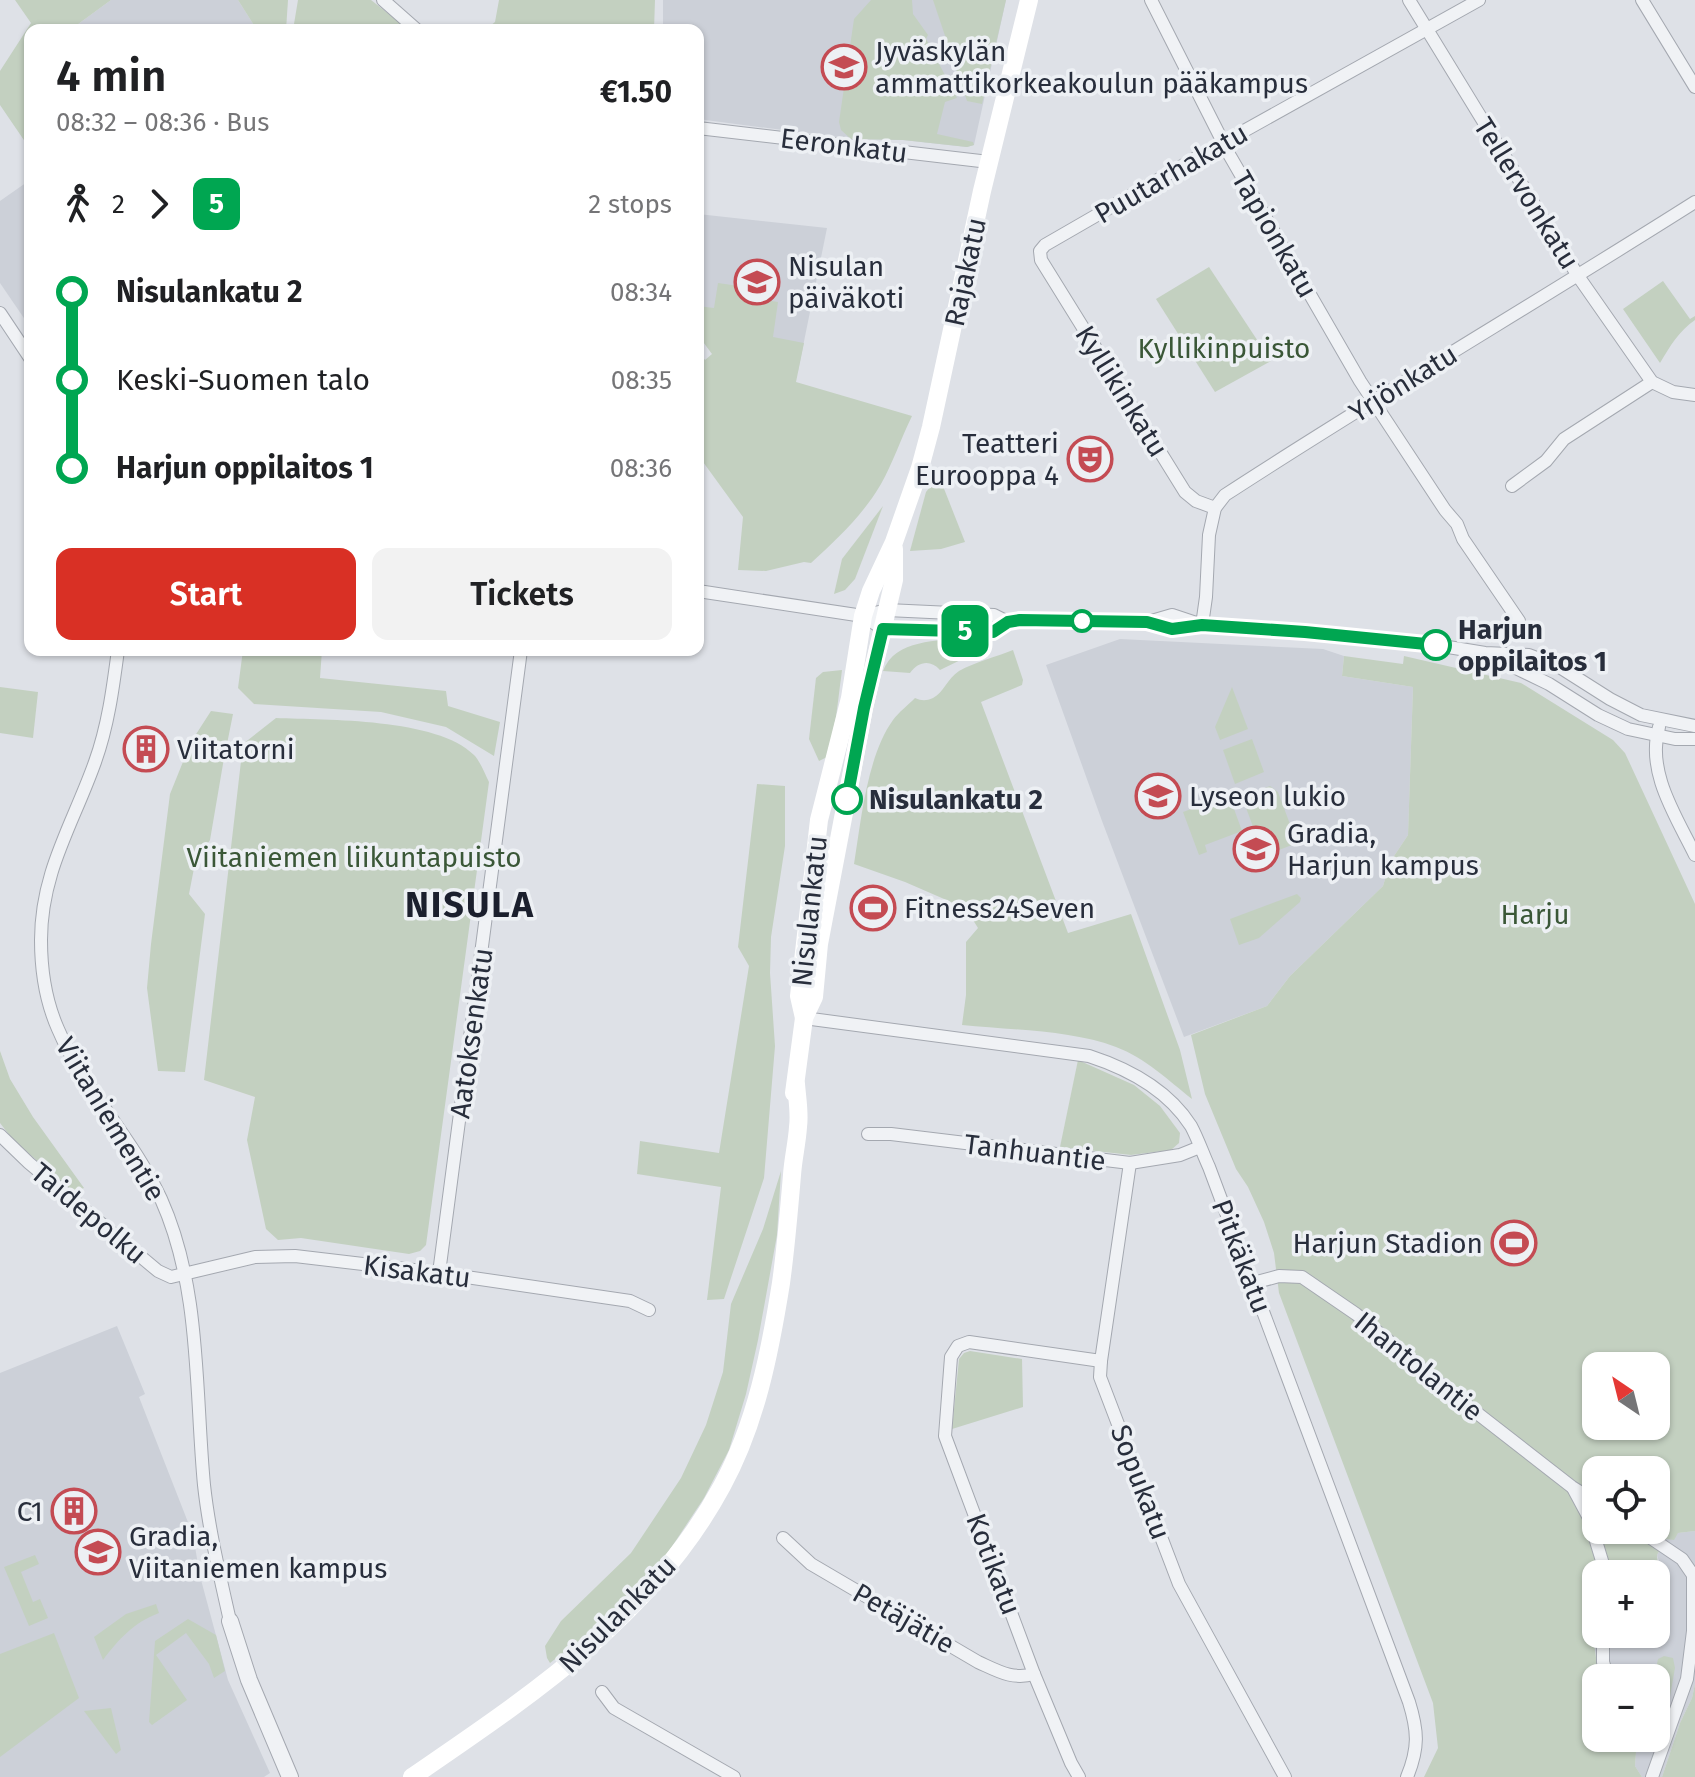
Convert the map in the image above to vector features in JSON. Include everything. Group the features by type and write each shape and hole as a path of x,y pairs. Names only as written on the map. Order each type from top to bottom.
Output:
{"main road":[{"name":"Rajakatu","path":"863,616 920,468 1029,0"},
{"name":"Rajakatu","path":"883,629 894,580 894,542"},
{"name":"Nisulankatu","path":"804,1018 799,996 819,820 850,698 863,616"},
{"name":"Nisulankatu","path":"412,1777 497,1718 591,1646 642,1597 664,1573 705,1515 738,1451 760,1387 773,1329 785,1255 793,1160 788,1122 804,1018 814,997 819,944 864,708 883,629"}],"street":[{"path":"383,0 410,24"},
{"name":"Tapionkatu","path":"1151,0 1223,143 1373,401 1519,621"},
{"name":"Tellervonkatu","path":"1409,0 1578,276 1652,382"},
{"name":"Puutarhakatu","path":"1041,260 1040,251 1045,245 1479,0"},
{"path":"1642,0 1695,87"},
{"name":"Eeronkatu","path":"704,129 989,162"},
{"name":"Yrjönkatu","path":"1215,508 1225,495 1695,202"},
{"name":"Kyllikinkatu","path":"1041,260 1185,492 1196,501 1215,508"},
{"path":"0,313 24,349"},
{"path":"1512,486 1546,461 1564,439 1652,382 1673,392 1695,395"},
{"path":"1202,625 1209,535 1215,508"},
{"path":"704,592 863,616 887,610 994,615 1008,622"},
{"path":"863,616 883,629 993,632 1008,622 1020,620 1147,622 1172,615 1202,625 1334,634 1485,653 1529,655 1558,666 1641,715 1695,726"},
{"path":"1485,653 1549,684 1598,715 1628,729 1675,739 1695,739"},
{"name":"Viitaniementie","path":"117,656 107,724 95,763 55,857 45,897 41,939 44,982 57,1027 71,1055 148,1172 179,1251 193,1327 205,1487 217,1563 230,1621 249,1680 290,1777"},
{"name":"Aatoksenkatu","path":"439,1273 520,656"},
{"path":"1661,720 1655,742 1660,781 1695,855"},
{"name":"Pitkäkatu","path":"804,1018 1089,1056 1119,1066 1140,1078 1183,1116 1200,1147 1253,1283 1409,1702 1417,1745 1407,1777"},
{"name":"Tanhuantie","path":"868,1134 891,1134 1130,1163 1180,1155 1200,1147"},
{"name":"Taidepolku","path":"0,1135 158,1271 171,1277 185,1274"},
{"name":"Sopukatu","path":"1130,1163 1100,1377 1179,1584 1285,1777"},
{"name":"Kisakatu","path":"185,1274 255,1257 295,1256 630,1301 649,1310"},
{"name":"Ihantolantie","path":"1253,1283 1279,1276 1302,1277 1356,1314 1450,1392 1582,1493"},
{"name":"Kotikatu","path":"1079,1777 1034,1674 945,1436 951,1357 958,1346 969,1342 1101,1361"},
{"name":"Ihantolantie","path":"1572,1487 1589,1518 1602,1560"},
{"name":"Petäjätie","path":"783,1538 811,1564 978,1662 1001,1673 1021,1677 1034,1674"},
{"path":"1652,1777 1682,1696 1690,1662 1694,1601 1693,1575 1682,1559 1660,1544"},
{"path":"602,1692 614,1708 734,1777"}],"shaded area":[{"path":"111,0 238,0 253,24 78,24"},
{"name":"Jyväskylän ammattikorkeakoulun pääkampus","path":"663,0 1006,0 974,145 967,147 903,140 851,139 704,120 704,24 663,24"},
{"path":"24,184 24,318 0,283 0,201"},
{"name":"Nisulan päiväkoti","path":"704,215 827,228 798,371 704,337"},
{"name":"Gradia, Harjun kampus","path":"1120,639 1323,649 1344,656 1342,676 1413,687 1408,835 1390,862 1383,886 1290,976 1267,1006 1184,1037 1046,665"},
{"name":"Gradia, Viitaniemen kampus","path":"117,1326 145,1394 139,1397 193,1535 200,1576 228,1680 270,1773 264,1777 0,1777 0,1373"},
{"path":"1695,1531 1695,1684 1662,1777 1642,1777 1635,1766 1636,1752 1670,1752 1670,1664 1597,1664 1595,1648 1670,1648 1670,1560 1659,1560 1657,1555 1663,1544 1670,1544 1670,1537"}],"green space":[{"path":"15,0 111,0 78,24 31,23"},
{"path":"238,0 288,0 286,24 253,24"},
{"path":"298,0 371,0 401,24 294,24"},
{"path":"499,0 655,0 654,24 492,24"},
{"path":"871,0 912,0 913,14 928,35 926,39 957,98 945,102 937,134 973,142 974,145 851,139 841,130 839,122 854,19"},
{"path":"933,0 1006,0 982,104 967,101"},
{"path":"24,34 24,140 0,105 0,71"},
{"name":"Kyllikinpuisto","path":"1209,267 1271,361 1215,392 1156,299"},
{"path":"1663,281 1690,319 1695,316 1695,320 1671,345 1660,363 1623,309"},
{"path":"718,283 770,294 772,301 778,302 773,337 804,343 796,382 912,416 874,495 849,526 811,563 766,571 738,570 743,517 704,463 704,359 712,354 704,343 704,307 714,308"},
{"path":"939,476 965,542 941,549 910,551 926,492"},
{"path":"883,506 855,579 845,590 834,594 842,559"},
{"path":"967,638 979,640 977,652 940,670 924,663 910,673 883,671 897,653 907,647"},
{"path":"1013,650 1022,685 981,702 1068,933 1131,914 1180,1050 1192,1099 1146,1063 1098,1041 1060,1034 962,1025 966,995 966,942 978,928 968,912 905,882 854,864 871,770 893,720 915,698 933,698 959,671"},
{"path":"242,656 322,656 320,678 446,691 448,706 500,722 494,756 446,727 381,712 254,704 238,688"},
{"name":"Harju","path":"1344,656 1403,664 1404,656 1521,683 1613,740 1625,753 1695,904 1695,1531 1678,1533 1674,1540 1670,1540 1670,1456 1582,1456 1582,1544 1663,1544 1657,1560 1582,1560 1582,1648 1595,1648 1598,1664 1582,1664 1582,1752 1636,1752 1635,1766 1642,1777 1424,1777 1438,1748 1433,1703 1279,1293 1274,1253 1264,1222 1236,1169 1205,1094 1191,1035 1267,1006 1290,976 1383,886 1390,862 1408,835 1413,687 1342,676"},
{"path":"842,670 827,757 819,761 809,739 816,678 823,672"},
{"path":"0,687 38,692 33,738 0,733"},
{"path":"1232,687 1248,729 1220,740 1215,727"},
{"path":"211,711 233,714 210,840 195,863 189,894 205,914 185,1072 158,1071 147,988 170,794 191,742"},
{"name":"Viitaniemen liikuntapuisto","path":"276,718 380,723 435,734 457,743 474,755 489,782 426,1245 420,1251 409,1254 301,1238 278,1240 266,1229 247,1140 255,1097 204,1080 243,744"},
{"path":"1252,739 1264,772 1235,784 1223,750"},
{"path":"757,784 785,786 785,846 771,937 775,1046 764,1178 724,1299 707,1300 721,1187 637,1174 640,1141 719,1153 749,966 738,947"},
{"path":"1270,786 1278,792 1297,843 1266,855 1242,797"},
{"path":"1229,795 1242,831 1205,845 1207,852 1199,855 1183,812"},
{"path":"1297,894 1300,902 1259,938 1239,945 1230,919"},
{"path":"0,1051 10,1079 33,1117 84,1188 74,1192 14,1141 0,1123"},
{"path":"1078,1060 1134,1085 1160,1106 1180,1133 1179,1143 1171,1150 1131,1155 1060,1147"},
{"path":"781,1171 777,1235 758,1340 729,1450 704,1498 642,1585 602,1623 550,1663 545,1646 561,1621 631,1553 681,1478 706,1425 723,1372 731,1304 763,1229"},
{"path":"970,1351 1022,1359 1023,1407 952,1429 959,1359"},
{"path":"35,1555 39,1564 21,1572 33,1602 40,1599 48,1618 29,1626 4,1567"},
{"path":"156,1604 159,1613 127,1632 103,1660 94,1637 126,1614"},
{"path":"188,1619 216,1635 225,1671 214,1678 209,1664 186,1633 156,1655 187,1700 152,1725 149,1722 155,1641"},
{"path":"54,1633 79,1698 0,1757 0,1654"},
{"path":"1664,1656 1673,1658 1675,1668 1670,1696 1670,1664 1657,1664 1658,1659"},
{"path":"1695,1684 1695,1777 1662,1777 1692,1698"},
{"path":"111,1708 121,1750 116,1754 84,1711"}],"bus line":[{"name":"5","path":"847,799 883,629 993,632 1008,622 1020,620 1147,622 1172,629 1202,625 1436,645"}],"place":[{"name":"Jyväskylän ammattikorkeakoulun pääkampus","path":"844,67"},
{"name":"Nisulan päiväkoti","path":"757,282"},
{"name":"Teatteri Eurooppa 4","path":"1090,459"},
{"name":"Harjun oppilaitos 1","path":"1436,645"},
{"name":"Viitatorni","path":"146,749"},
{"name":"Lyseon lukio","path":"1158,796"},
{"name":"Nisulankatu 2","path":"847,799"},
{"name":"Gradia, Harjun kampus","path":"1256,849"},
{"name":"Fitness24Seven","path":"873,908"},
{"name":"Harjun Stadion","path":"1514,1243"},
{"name":"C1","path":"74,1511"},
{"name":"Gradia, Viitaniemen kampus","path":"98,1552"}],"district":[{"name":"NISULA","path":"470,904"}]}
